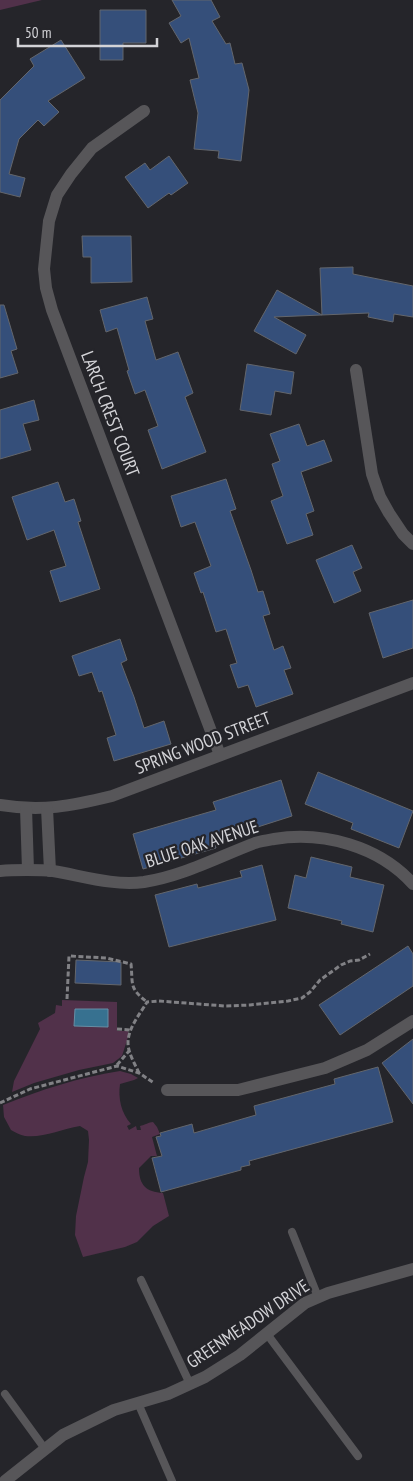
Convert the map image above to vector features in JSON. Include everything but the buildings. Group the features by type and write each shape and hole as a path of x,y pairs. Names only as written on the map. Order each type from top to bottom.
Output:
{"street":[{"name":"LARCH CREST COURT","path":"144,111 92,148 57,195 49,221 46,244 44,269 46,288 52,310 220,755"},
{"path":"356,370 372,474 380,497 389,513 403,534 413,544"},
{"name":"SPRING WOOD STREET","path":"0,805 47,808 75,805 112,796 413,683"},
{"path":"26,808 28,870"},
{"path":"47,808 50,871"},
{"name":"BLUE OAK AVENUE","path":"0,872 8,870 50,871 114,883 143,882 176,874 257,842 306,836 349,844 373,854 395,866 413,884"},
{"path":"167,1090 238,1090 325,1068 367,1050 413,1021"},
{"name":"GREENMEADOW DRIVE","path":"5,1481 63,1435 114,1410 168,1394 205,1377 240,1356 305,1303 318,1297 413,1269"}],"lane":[{"path":"292,1232 318,1297"},
{"path":"140,1280 190,1384"},
{"path":"267,1334 358,1456"},
{"path":"5,1394 45,1449"},
{"path":"138,1403 172,1481"}],"path":[{"path":"67,999 69,956 106,958 131,964 135,993 147,1002 159,1001 225,1006 250,1005 302,998 320,980 341,965 359,960 370,954"},
{"path":"139,1073 128,1043 131,1030 147,1002"},
{"path":"116,1029 131,1030"},
{"path":"117,1066 130,1050"},
{"path":"0,1103 30,1089 117,1066 139,1073 167,1090"}],"shaded area":[{"path":"0,0 42,0 0,10"},
{"path":"62,1000 117,1002 117,1031 128,1031 129,1034 122,1056 113,1063 79,1070 34,1083 12,1092 14,1081 40,1029 38,1023 55,1013 56,1005 62,1006"},
{"path":"120,1071 138,1078 120,1084 119,1095 121,1105 131,1124 127,1126 129,1130 136,1126 137,1130 141,1130 140,1126 153,1122 160,1134 152,1137 157,1156 151,1156 139,1168 139,1174 142,1183 148,1189 163,1193 169,1216 153,1226 137,1242 125,1247 83,1257 75,1235 76,1216 88,1162 88,1131 80,1126 46,1135 23,1136 11,1130 4,1117 3,1105 60,1085"}],"water":[{"path":"75,1009 108,1009 108,1027 74,1026"}]}
